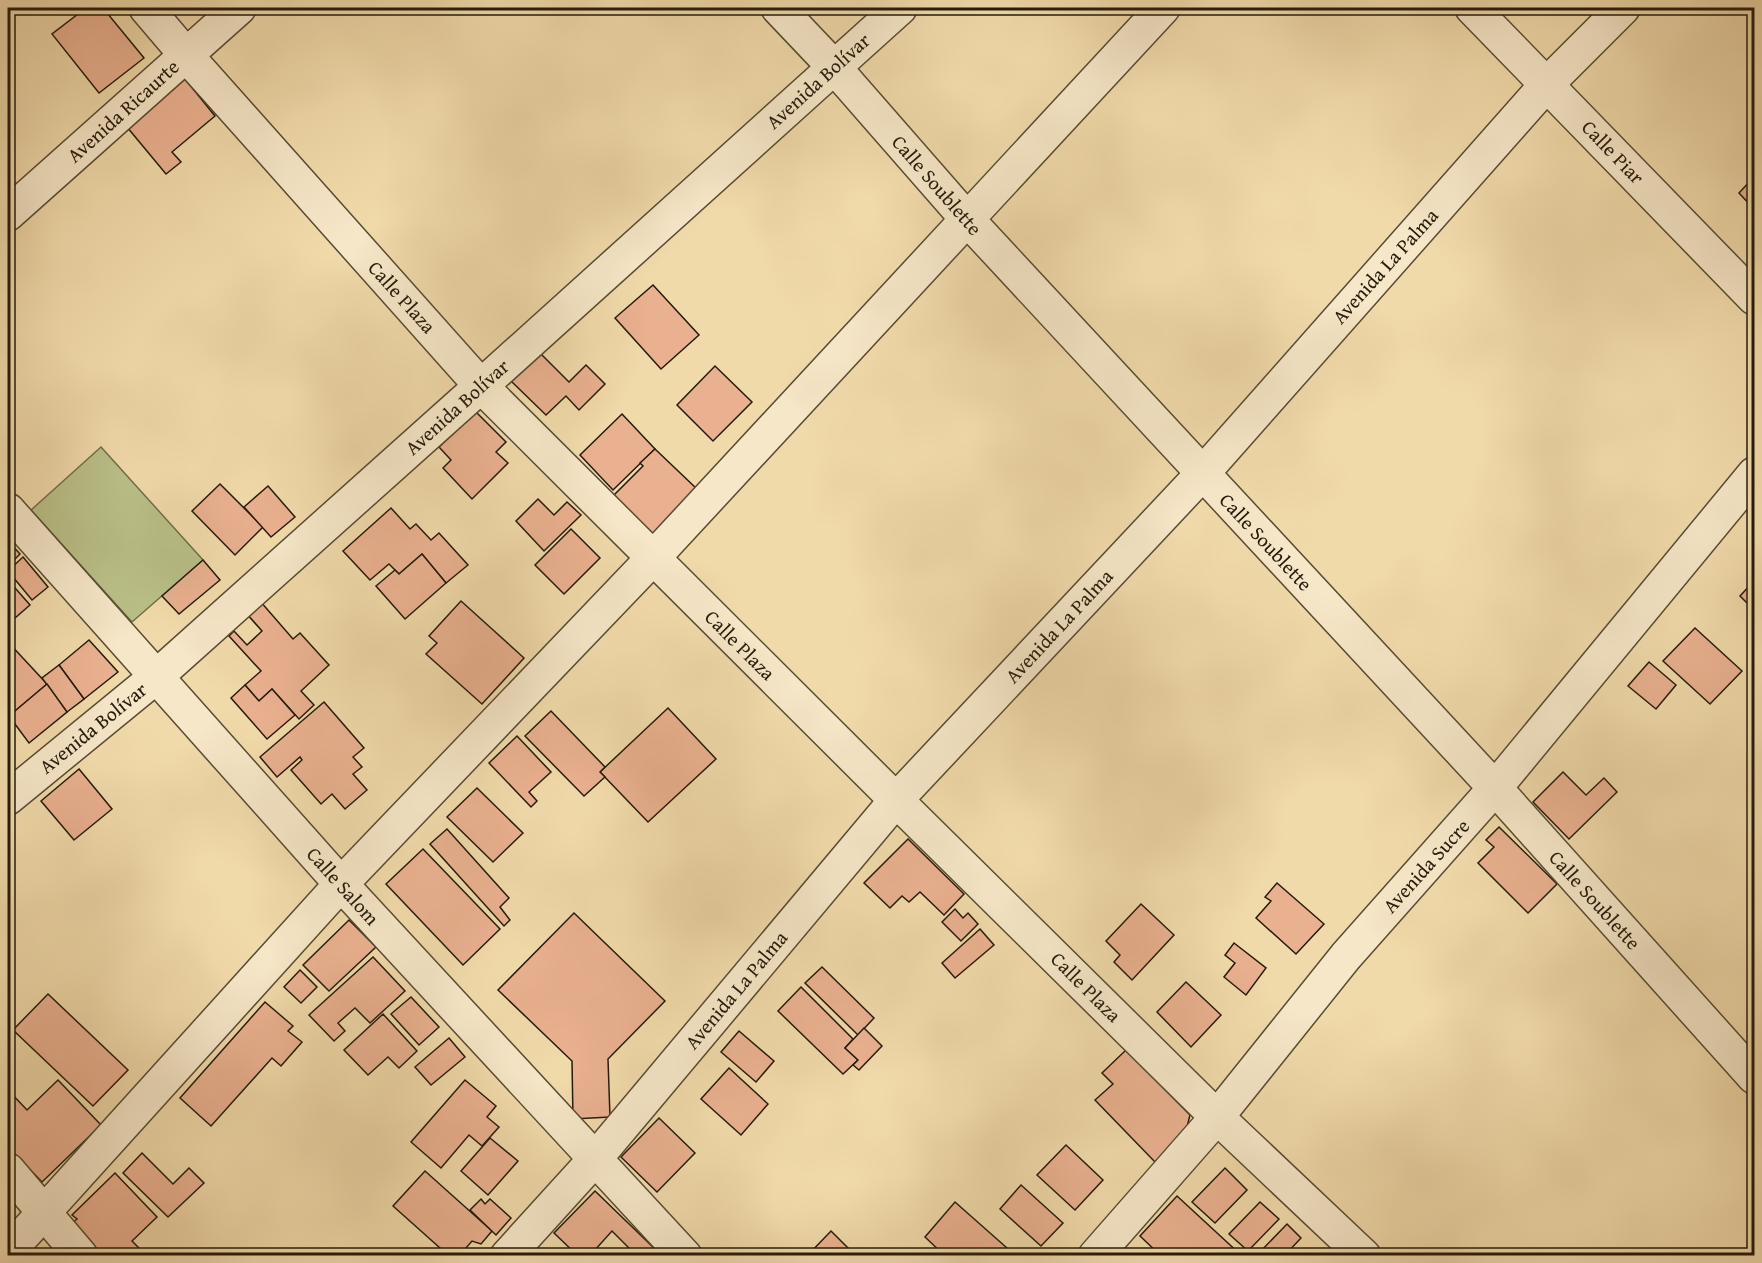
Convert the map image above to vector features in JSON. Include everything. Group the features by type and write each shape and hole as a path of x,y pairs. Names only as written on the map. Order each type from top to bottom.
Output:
{"street":[{"name":"Calle Plaza","path":"146,8 481,386 1217,1117 1364,1256"},
{"name":"Avenida Ricaurte","path":"8,214 239,8"},
{"name":"Calle Soublette","path":"778,8 834,67 966,218 1495,788 1755,1077"},
{"name":"Avenida Bolívar","path":"8,798 157,676 900,8"},
{"path":"8,1252 340,884 653,558 1162,8"},
{"name":"Calle Piar","path":"1472,8 1755,298"},
{"name":"Avenida La Palma","path":"507,1256 595,1159 896,800 1202,474 1547,84 1623,8"},
{"name":"Avenida Sucre","path":"1095,1256 1217,1117 1346,956 1495,788 1755,474"},
{"name":"Calle Salom","path":"8,510 340,884 686,1256"},
{"path":"8,1170 81,1256"}],"green space":[{"path":"101,447 203,560 132,622 31,510"}],"building":[{"path":"86,8 103,8 144,58 99,93 52,34"},
{"path":"185,79 215,116 172,152 181,162 166,174 127,127"},
{"path":"1754,177 1754,209 1739,193"},
{"path":"653,285 699,335 661,369 615,318"},
{"path":"540,353 569,382 586,365 605,384 579,410 566,396 546,415 511,381"},
{"path":"715,366 752,402 713,441 677,405"},
{"path":"476,412 506,442 496,452 508,463 472,499 443,468 451,460 439,447"},
{"path":"622,414 655,449 613,490 580,455"},
{"path":"655,449 698,490 652,535 613,496 643,466 640,463"},
{"path":"220,484 263,527 235,555 192,511"},
{"path":"268,486 295,517 271,537 244,507"},
{"path":"538,499 554,515 567,502 581,515 544,551 516,521"},
{"path":"391,508 410,529 416,524 431,540 439,533 468,565 446,583 422,554 399,574 389,564 370,580 343,551"},
{"path":"571,529 600,558 564,594 535,565"},
{"path":"8,541 20,554 8,566"},
{"path":"422,554 446,583 405,619 376,586 395,570 399,574"},
{"path":"23,557 48,587 32,600 8,571"},
{"path":"203,560 220,580 179,614 162,596"},
{"path":"8,580 30,605 8,624"},
{"path":"1754,581 1754,610 1740,596"},
{"path":"260,601 293,639 300,633 329,665 301,691 314,705 299,719 272,689 259,701 245,685 261,671 229,636 234,631 247,645 262,631 246,613"},
{"path":"461,601 524,658 482,704 426,654 437,643 429,636"},
{"path":"1695,628 1742,671 1710,704 1663,661"},
{"path":"89,640 118,672 84,699 59,665"},
{"path":"8,642 47,684 9,716 8,715"},
{"path":"1649,662 1676,685 1656,709 1628,686"},
{"path":"59,665 84,699 67,712 42,678"},
{"path":"47,684 67,712 29,743 9,716"},
{"path":"245,685 259,701 272,689 295,715 267,739 231,698"},
{"path":"324,702 364,748 353,757 362,767 353,774 367,790 345,809 332,794 321,804 291,770 302,760 300,757 277,777 260,757"},
{"path":"668,708 716,759 648,822 600,772"},
{"path":"551,711 605,767 600,772 605,777 584,796 525,736"},
{"path":"517,736 551,772 529,792 537,801 531,807 489,763"},
{"path":"79,769 112,809 74,840 41,801"},
{"path":"1563,772 1586,795 1604,778 1617,792 1569,839 1533,802"},
{"path":"477,788 523,833 493,862 447,817"},
{"path":"1499,827 1557,884 1528,913 1478,863 1494,847 1486,840"},
{"path":"447,829 509,898 500,907 510,920 504,926 430,844"},
{"path":"908,839 964,894 944,915 920,892 909,902 902,896 890,908 864,883"},
{"path":"423,849 500,929 463,965 386,884"},
{"path":"1277,883 1324,924 1296,954 1256,918 1271,901 1265,897"},
{"path":"1141,904 1174,935 1132,980 1114,962 1120,955 1106,941"},
{"path":"955,909 963,918 968,913 978,924 961,941 942,922"},
{"path":"574,913 665,1001 608,1059 610,1117 573,1119 572,1061 498,990"},
{"path":"349,920 376,947 329,991 303,965"},
{"path":"980,929 994,945 955,978 942,963"},
{"path":"1234,943 1266,968 1246,995 1224,977 1235,963 1225,955"},
{"path":"373,957 405,991 370,1023 355,1008 338,1023 345,1031 334,1041 309,1015"},
{"path":"822,967 874,1018 858,1035 805,983"},
{"path":"300,970 317,987 301,1003 284,987"},
{"path":"1186,982 1221,1015 1191,1047 1157,1012"},
{"path":"801,987 853,1039 845,1048 858,1060 843,1074 778,1011"},
{"path":"48,994 128,1070 93,1106 13,1030"},
{"path":"411,997 439,1027 419,1045 391,1014"},
{"path":"265,1002 293,1026 288,1031 302,1042 281,1066 272,1058 211,1126 180,1098"},
{"path":"383,1014 417,1051 399,1068 388,1057 368,1075 344,1050"},
{"path":"864,1028 882,1046 859,1070 853,1065 858,1060 845,1048"},
{"path":"739,1031 774,1061 756,1082 721,1052"},
{"path":"449,1038 465,1057 431,1085 415,1067"},
{"path":"1126,1050 1190,1115 1186,1131 1155,1162 1095,1100 1113,1084 1102,1073"},
{"path":"729,1068 768,1104 741,1135 701,1099"},
{"path":"58,1080 101,1125 42,1182 8,1147 8,1090 27,1110"},
{"path":"465,1080 496,1106 487,1117 499,1127 482,1146 469,1135 441,1168 411,1142"},
{"path":"659,1118 695,1153 657,1192 621,1157"},
{"path":"490,1138 518,1161 488,1195 461,1171"},
{"path":"1066,1145 1103,1180 1075,1210 1037,1175"},
{"path":"142,1153 173,1184 189,1168 204,1183 168,1217 123,1173"},
{"path":"1225,1168 1247,1190 1215,1223 1192,1202"},
{"path":"425,1171 492,1231 481,1244 472,1241 459,1256 449,1256 393,1206"},
{"path":"115,1173 157,1217 132,1241 141,1250 136,1256 102,1256 71,1224 77,1219 72,1215"},
{"path":"1021,1185 1063,1223 1041,1246 1000,1209"},
{"path":"595,1191 657,1251 652,1256 637,1256 612,1231 594,1251 599,1256 578,1256 554,1233"},
{"path":"1177,1196 1242,1256 1161,1256 1140,1236"},
{"path":"481,1199 485,1204 490,1199 511,1218 496,1235 470,1210"},
{"path":"955,1202 1016,1256 945,1256 925,1237"},
{"path":"1260,1202 1279,1219 1248,1251 1229,1234"},
{"path":"1287,1224 1301,1238 1284,1256 1256,1256"},
{"path":"831,1231 856,1256 807,1256"}]}
